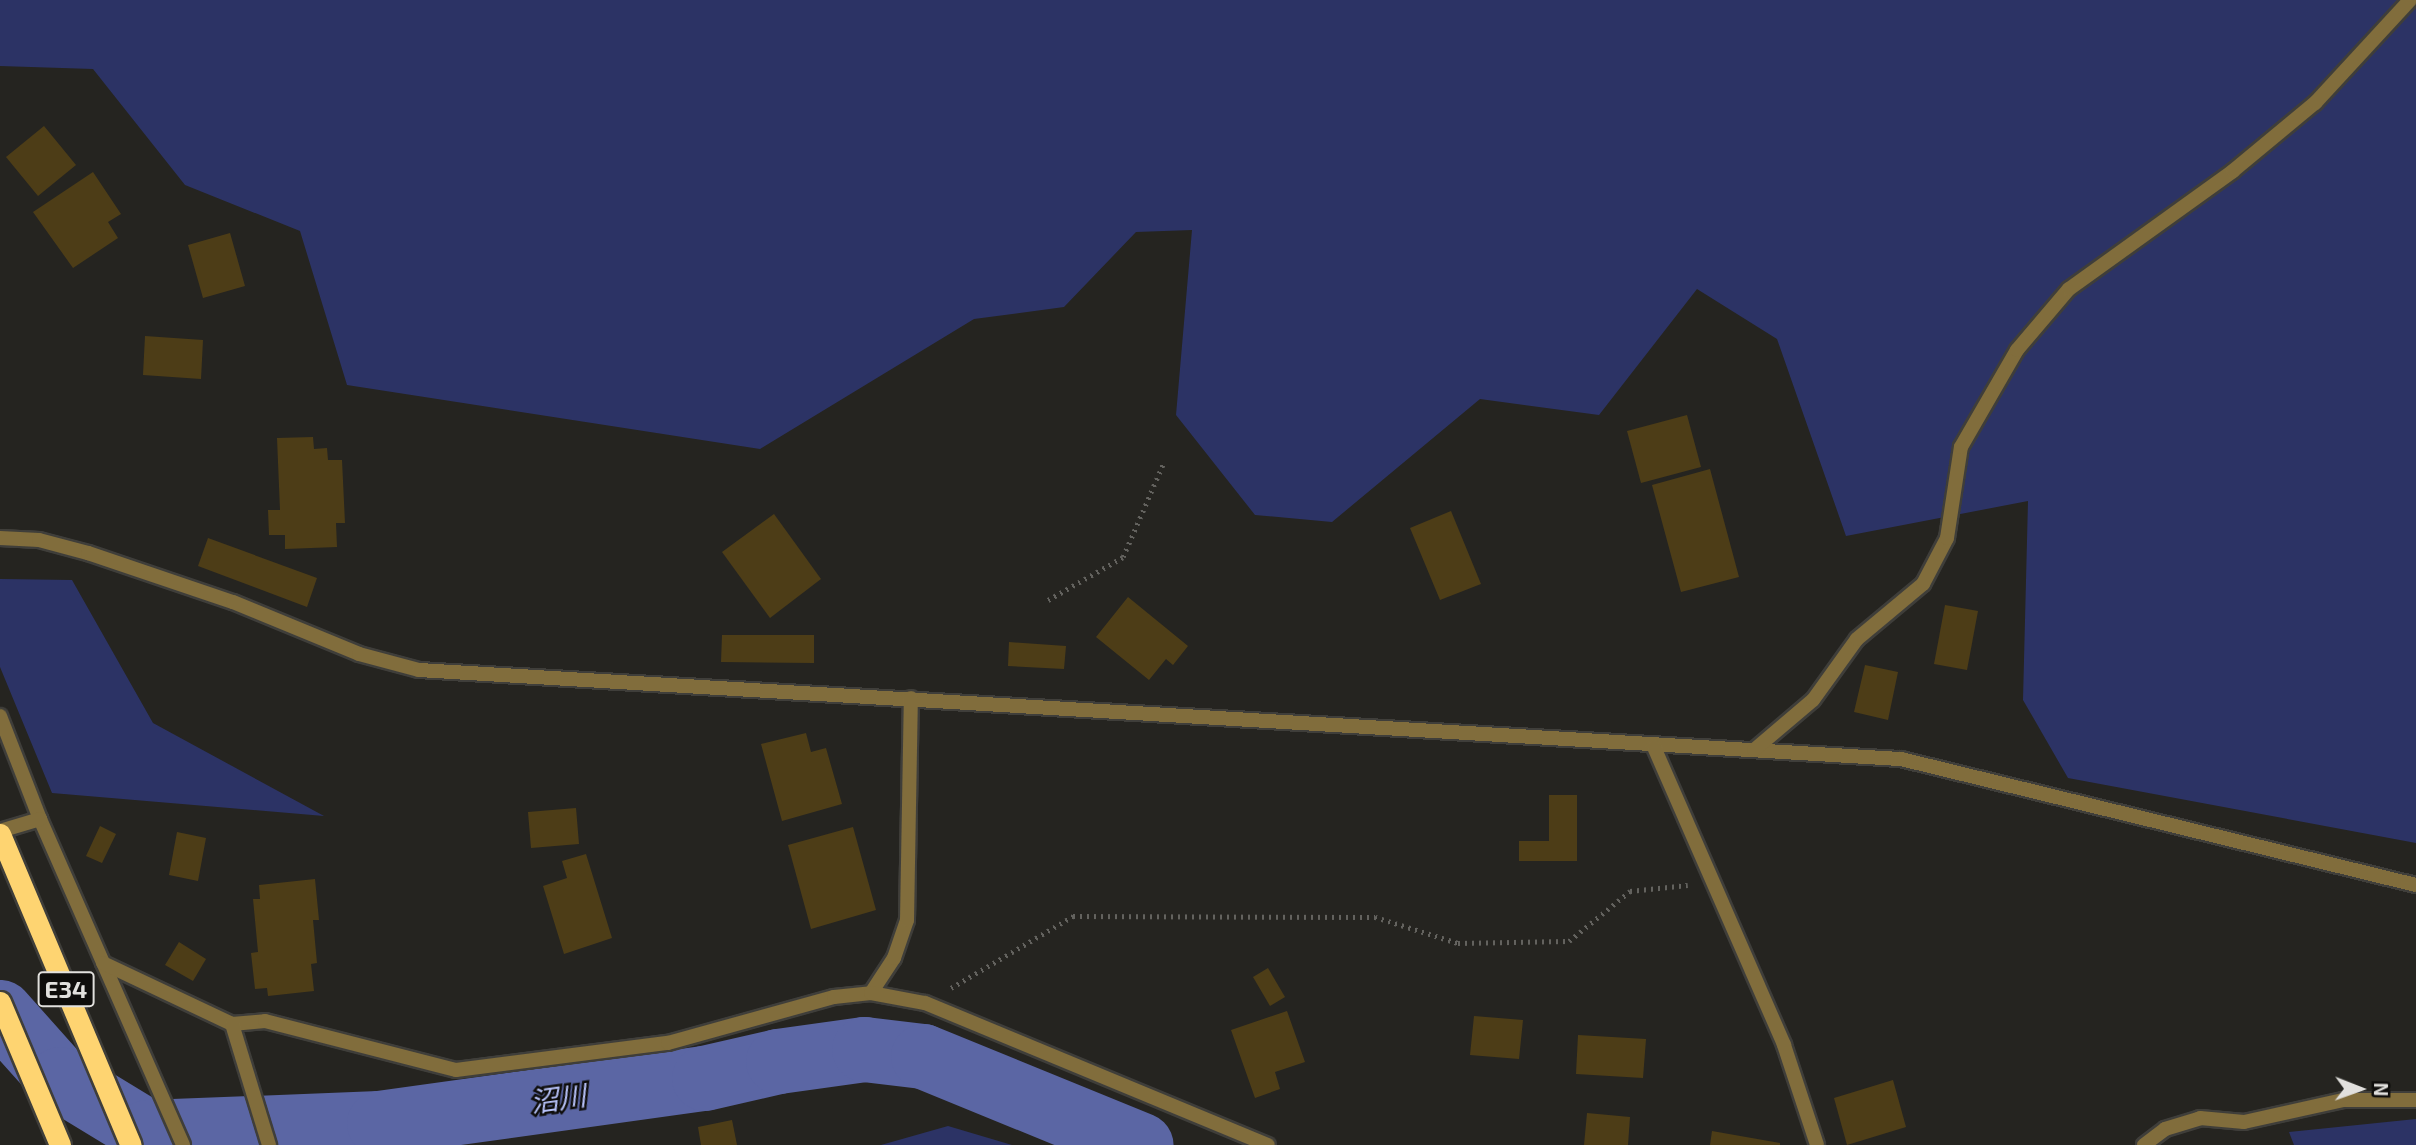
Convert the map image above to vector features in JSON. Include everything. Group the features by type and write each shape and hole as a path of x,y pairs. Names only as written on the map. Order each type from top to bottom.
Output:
{"highway":[{"name":"E34","path":"0,832 131,1145"},
{"name":"E34","path":"0,1002 60,1145"}],"street":[{"path":"1754,750 1813,700 1857,639 1923,584 1947,538 1961,447 2017,350 2068,289 2233,171 2315,103 2410,0"},
{"path":"0,538 39,540 88,553 233,602 359,654 419,670 911,698 1654,747 1900,759 2416,885"},
{"path":"871,993 894,958 907,920 911,698"},
{"path":"0,716 40,819 183,1145"},
{"path":"1654,747 1784,1045 1817,1145"},
{"path":"0,832 40,819"},
{"path":"103,964 232,1024 265,1021 456,1070 668,1044 834,997 871,993 925,1003 1268,1145"},
{"path":"232,1024 269,1145"},
{"path":"2144,1145 2165,1129 2200,1118 2244,1122 2343,1100 2416,1100"}],"path":[{"path":"1048,600 1123,557 1163,464"},
{"path":"925,1003 1073,916 1375,917 1458,943 1569,941 1630,891 1713,882"}],"shaded area":[{"path":"0,0 2416,0 2416,843 2068,778 2023,700 2028,501 1846,536 1777,339 1697,289 1599,415 1480,399 1332,522 1255,515 1176,415 1192,230 1136,232 1064,307 974,319 760,449 347,385 300,231 185,185 93,69 0,66"},
{"path":"0,579 72,580 153,723 324,816 52,793 0,667"},
{"path":"2416,1119 2416,1145 2294,1145 2289,1132"},
{"path":"948,1126 1012,1145 881,1145"}],"building":[{"path":"44,126 76,165 38,196 6,157"},
{"path":"93,172 121,214 108,222 118,238 73,268 33,212"},
{"path":"230,233 245,286 203,298 188,245"},
{"path":"145,336 203,340 201,379 143,375"},
{"path":"1687,415 1701,467 1641,483 1627,431"},
{"path":"313,437 314,449 327,448 328,460 342,460 345,523 336,523 337,547 285,549 285,535 269,535 268,510 280,510 277,438"},
{"path":"1710,469 1739,577 1681,592 1652,485"},
{"path":"1451,511 1481,584 1440,600 1410,528"},
{"path":"774,514 821,579 770,618 722,552"},
{"path":"208,538 317,578 307,607 198,566"},
{"path":"1128,597 1188,646 1173,665 1166,659 1149,680 1096,637"},
{"path":"1945,605 1978,611 1967,670 1934,664"},
{"path":"722,635 814,635 814,663 721,662"},
{"path":"1009,642 1066,646 1064,669 1008,666"},
{"path":"1865,665 1898,672 1888,720 1854,712"},
{"path":"806,733 811,752 826,748 842,804 782,821 761,744"},
{"path":"1549,795 1577,795 1577,861 1519,861 1519,841 1549,841"},
{"path":"576,808 579,844 531,848 528,812"},
{"path":"100,826 116,834 102,863 86,856"},
{"path":"853,827 876,910 811,929 788,845"},
{"path":"177,832 206,838 198,881 169,875"},
{"path":"586,854 612,938 564,954 543,886 567,878 562,861"},
{"path":"315,879 319,920 313,920 317,963 311,964 314,991 268,996 267,988 255,989 251,953 258,952 253,899 260,899 259,885"},
{"path":"179,942 206,959 193,981 165,965"},
{"path":"1268,968 1285,997 1270,1006 1253,977"},
{"path":"1287,1011 1305,1062 1275,1072 1280,1089 1255,1098 1231,1030"},
{"path":"1474,1016 1523,1020 1519,1059 1470,1055"},
{"path":"1578,1035 1646,1039 1643,1078 1576,1074"},
{"path":"1893,1080 1906,1127 1847,1145 1834,1098"},
{"path":"1587,1113 1630,1117 1628,1145 1584,1145"},
{"path":"732,1120 737,1145 701,1145 698,1127"},
{"path":"1712,1131 1780,1143 1780,1145 1710,1145"}],"waterway":[{"name":"沼川","path":"0,1012 60,1079 147,1132 379,1123 704,1078 778,1061 864,1049 923,1056 1141,1145"}]}
